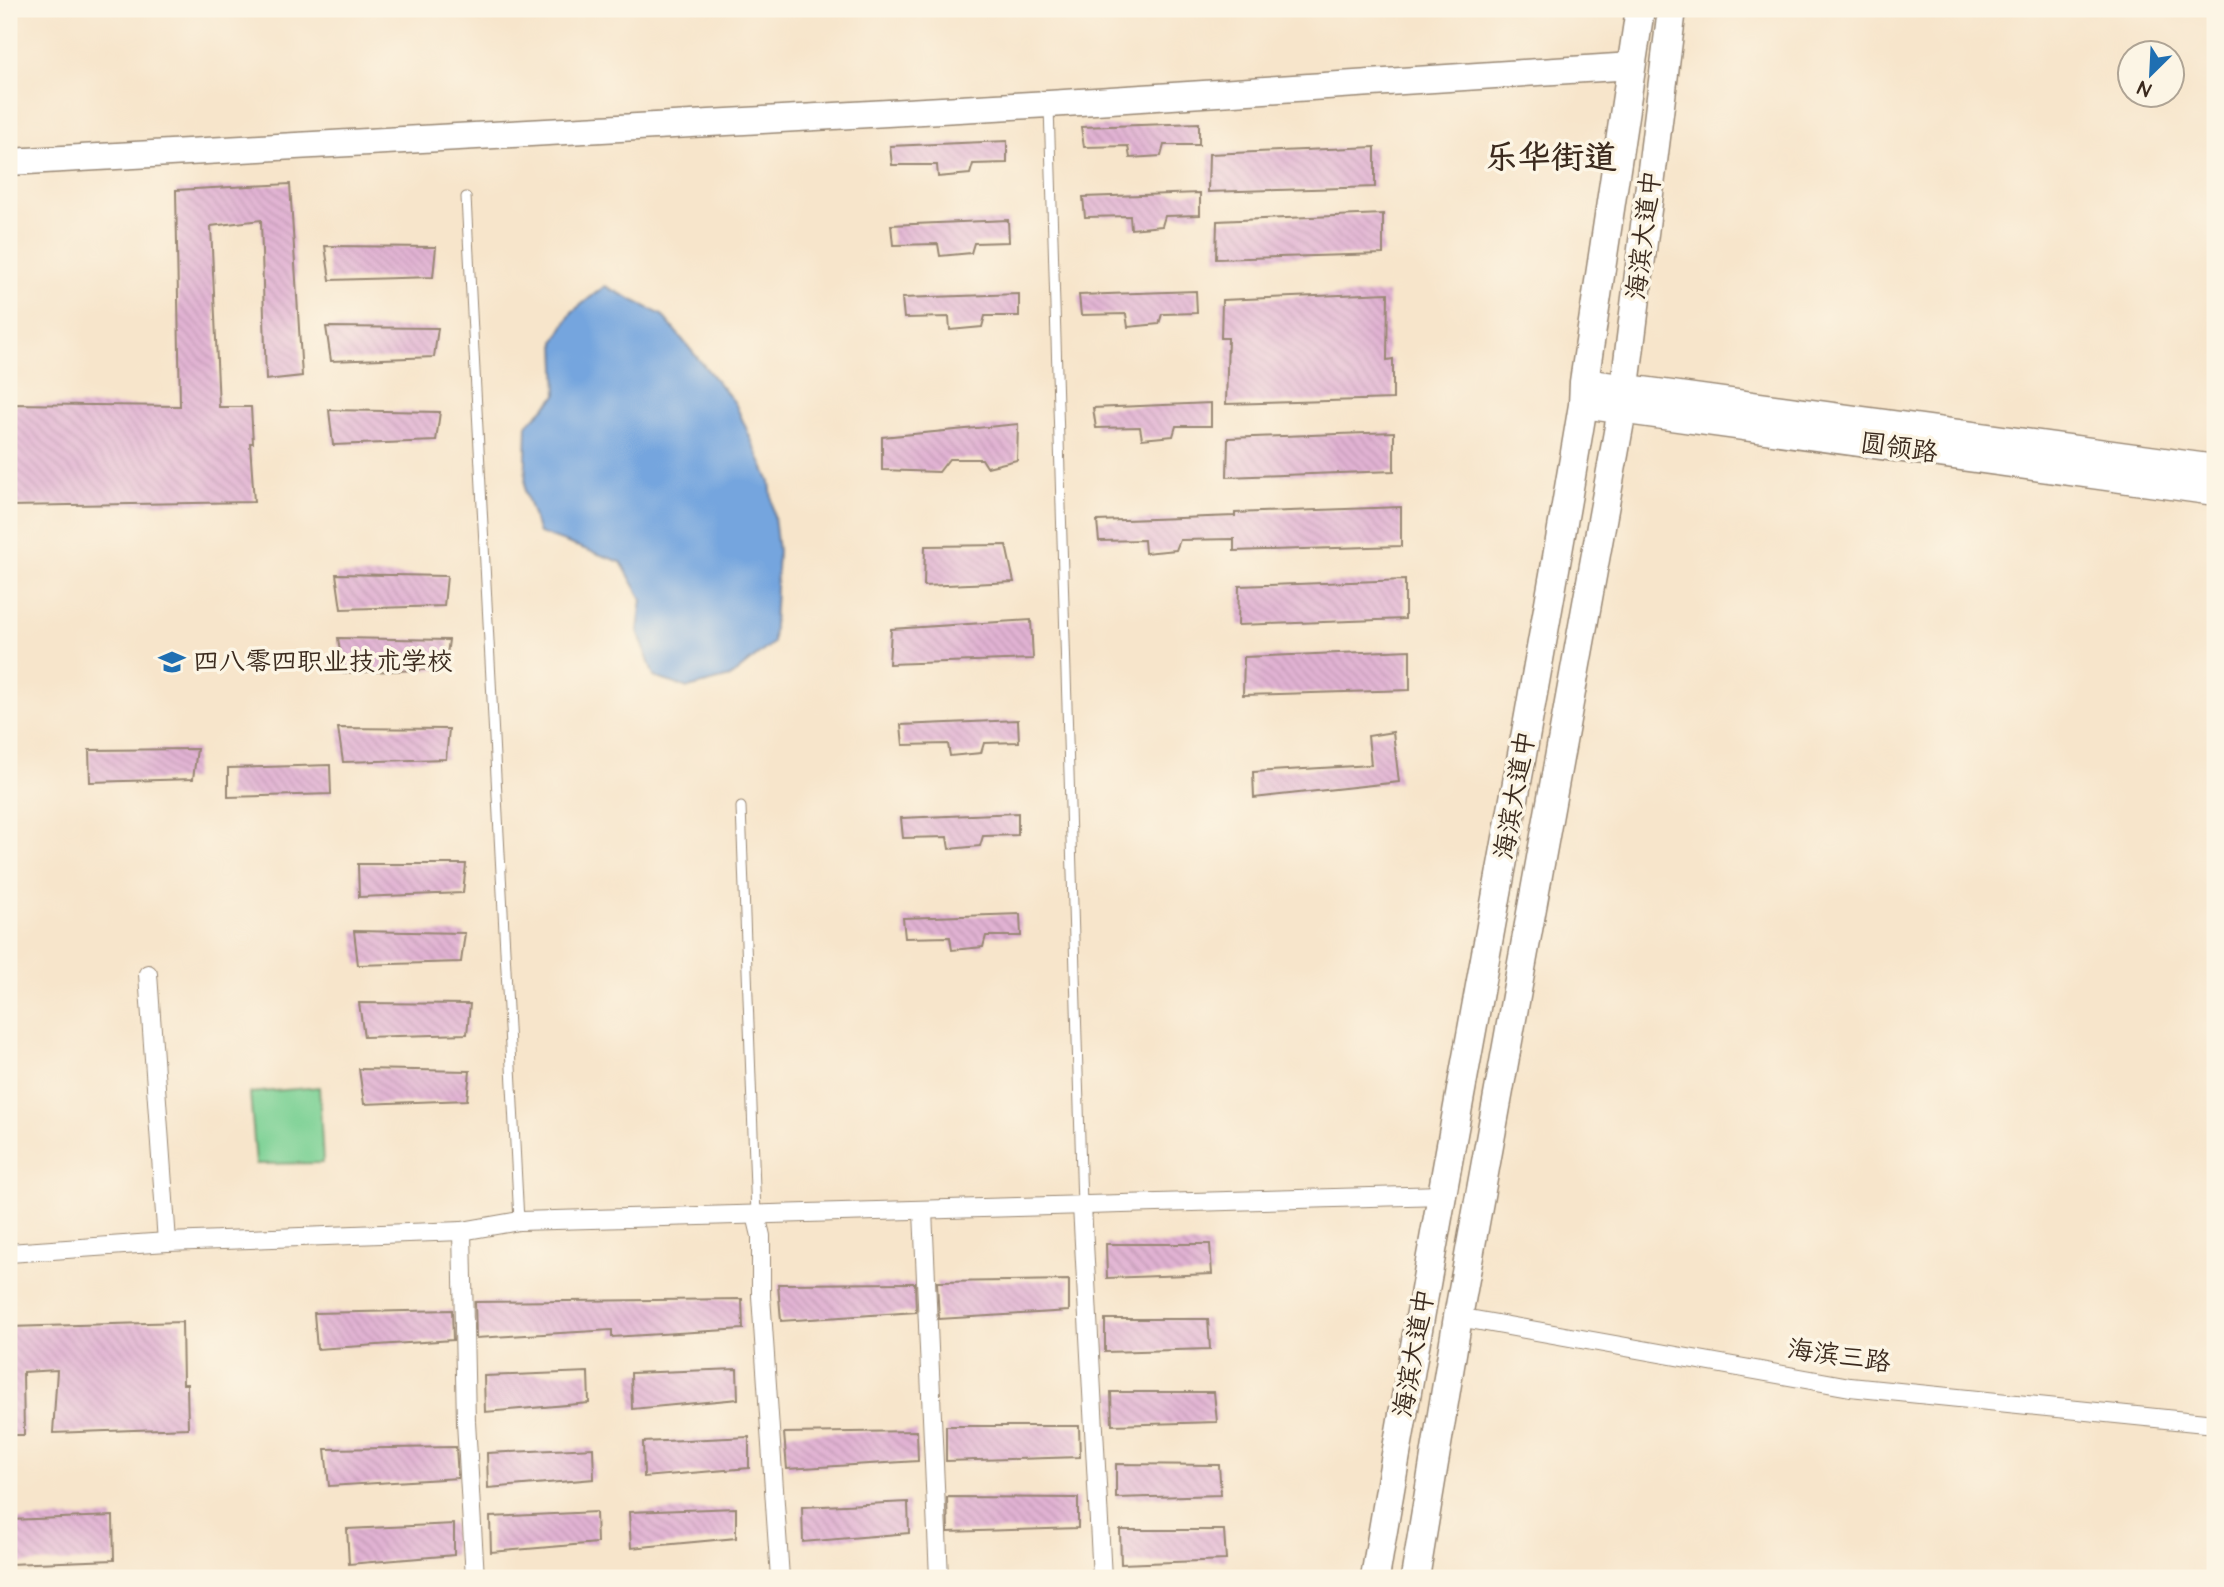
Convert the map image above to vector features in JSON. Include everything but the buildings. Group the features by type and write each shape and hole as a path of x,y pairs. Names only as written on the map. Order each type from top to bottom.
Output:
{"main road":[{"name":"海滨大道中","path":"1375,1578 1549,609 1640,9"},
{"name":"海滨大道中","path":"1415,1578 1458,1317 1624,398 1672,9"}],"street":[{"path":"9,162 1049,104 1632,66"},
{"name":"圆领路","path":"1583,393 2215,468"},
{"name":"圆领路","path":"1624,398 2215,492"},
{"path":"148,974 167,1242"},
{"path":"9,1253 167,1242 462,1231 519,1221 1443,1195"},
{"path":"1082,1206 1102,1578"},
{"path":"923,1211 939,1578"},
{"path":"757,1215 761,1236 761,1296 780,1578"},
{"path":"462,1231 466,1422 475,1578"},
{"name":"海滨三路","path":"1458,1317 1850,1387 2215,1424"}],"lane":[{"path":"1049,104 1082,1206"},
{"path":"466,197 519,1221"},
{"path":"741,807 757,1215"}],"green space":[{"path":"319,1087 323,1163 256,1164 250,1093"}],"water":[{"path":"605,286 662,315 735,403 770,482 778,551 773,643 730,677 688,688 654,677 638,631 642,599 621,562 539,533 525,491 527,425 557,395 555,341 572,312"}],"place":[{"name":"四八零四职业技术学校","path":"172,662"}],"district":[{"name":"乐华街道","path":"1551,158"}]}
